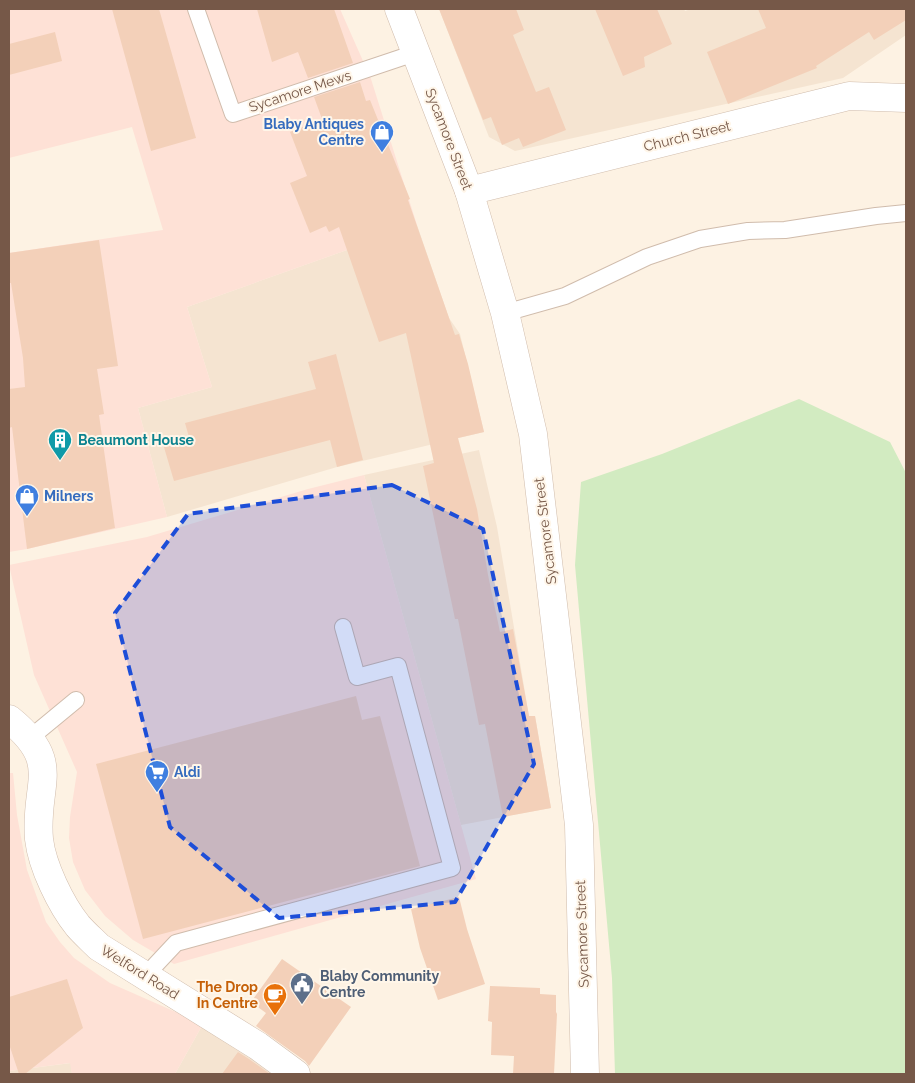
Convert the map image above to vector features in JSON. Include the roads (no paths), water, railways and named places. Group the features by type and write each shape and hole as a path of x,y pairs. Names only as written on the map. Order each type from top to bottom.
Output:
{"street":[{"name":"Sycamore Street","path":"399,9 469,191 505,313 533,434 579,825 585,1074"},
{"name":"Church Street","path":"469,191 849,96 906,98"},
{"name":"Welford Road","path":"9,719 30,738 41,756 44,779 39,809 39,840 48,871 61,901 78,926 100,947 258,1046 296,1074"}],"lane":[{"name":"Sycamore Mews","path":"196,9 233,114 416,53"},
{"path":"505,313 565,296 647,257 700,239 748,232 785,230 906,213"},
{"path":"146,976 176,944 452,868 398,666 356,677 343,627"},
{"path":"30,738 76,700"}],"place":[{"name":"Blaby Antiques Centre","path":"382,153"},
{"name":"Beaumont House","path":"60,461"},
{"name":"Milners","path":"27,517"},
{"name":"Aldi","path":"157,793"},
{"name":"Blaby Community Centre","path":"302,1005"},
{"name":"The Drop In Centre","path":"275,1016"}]}
